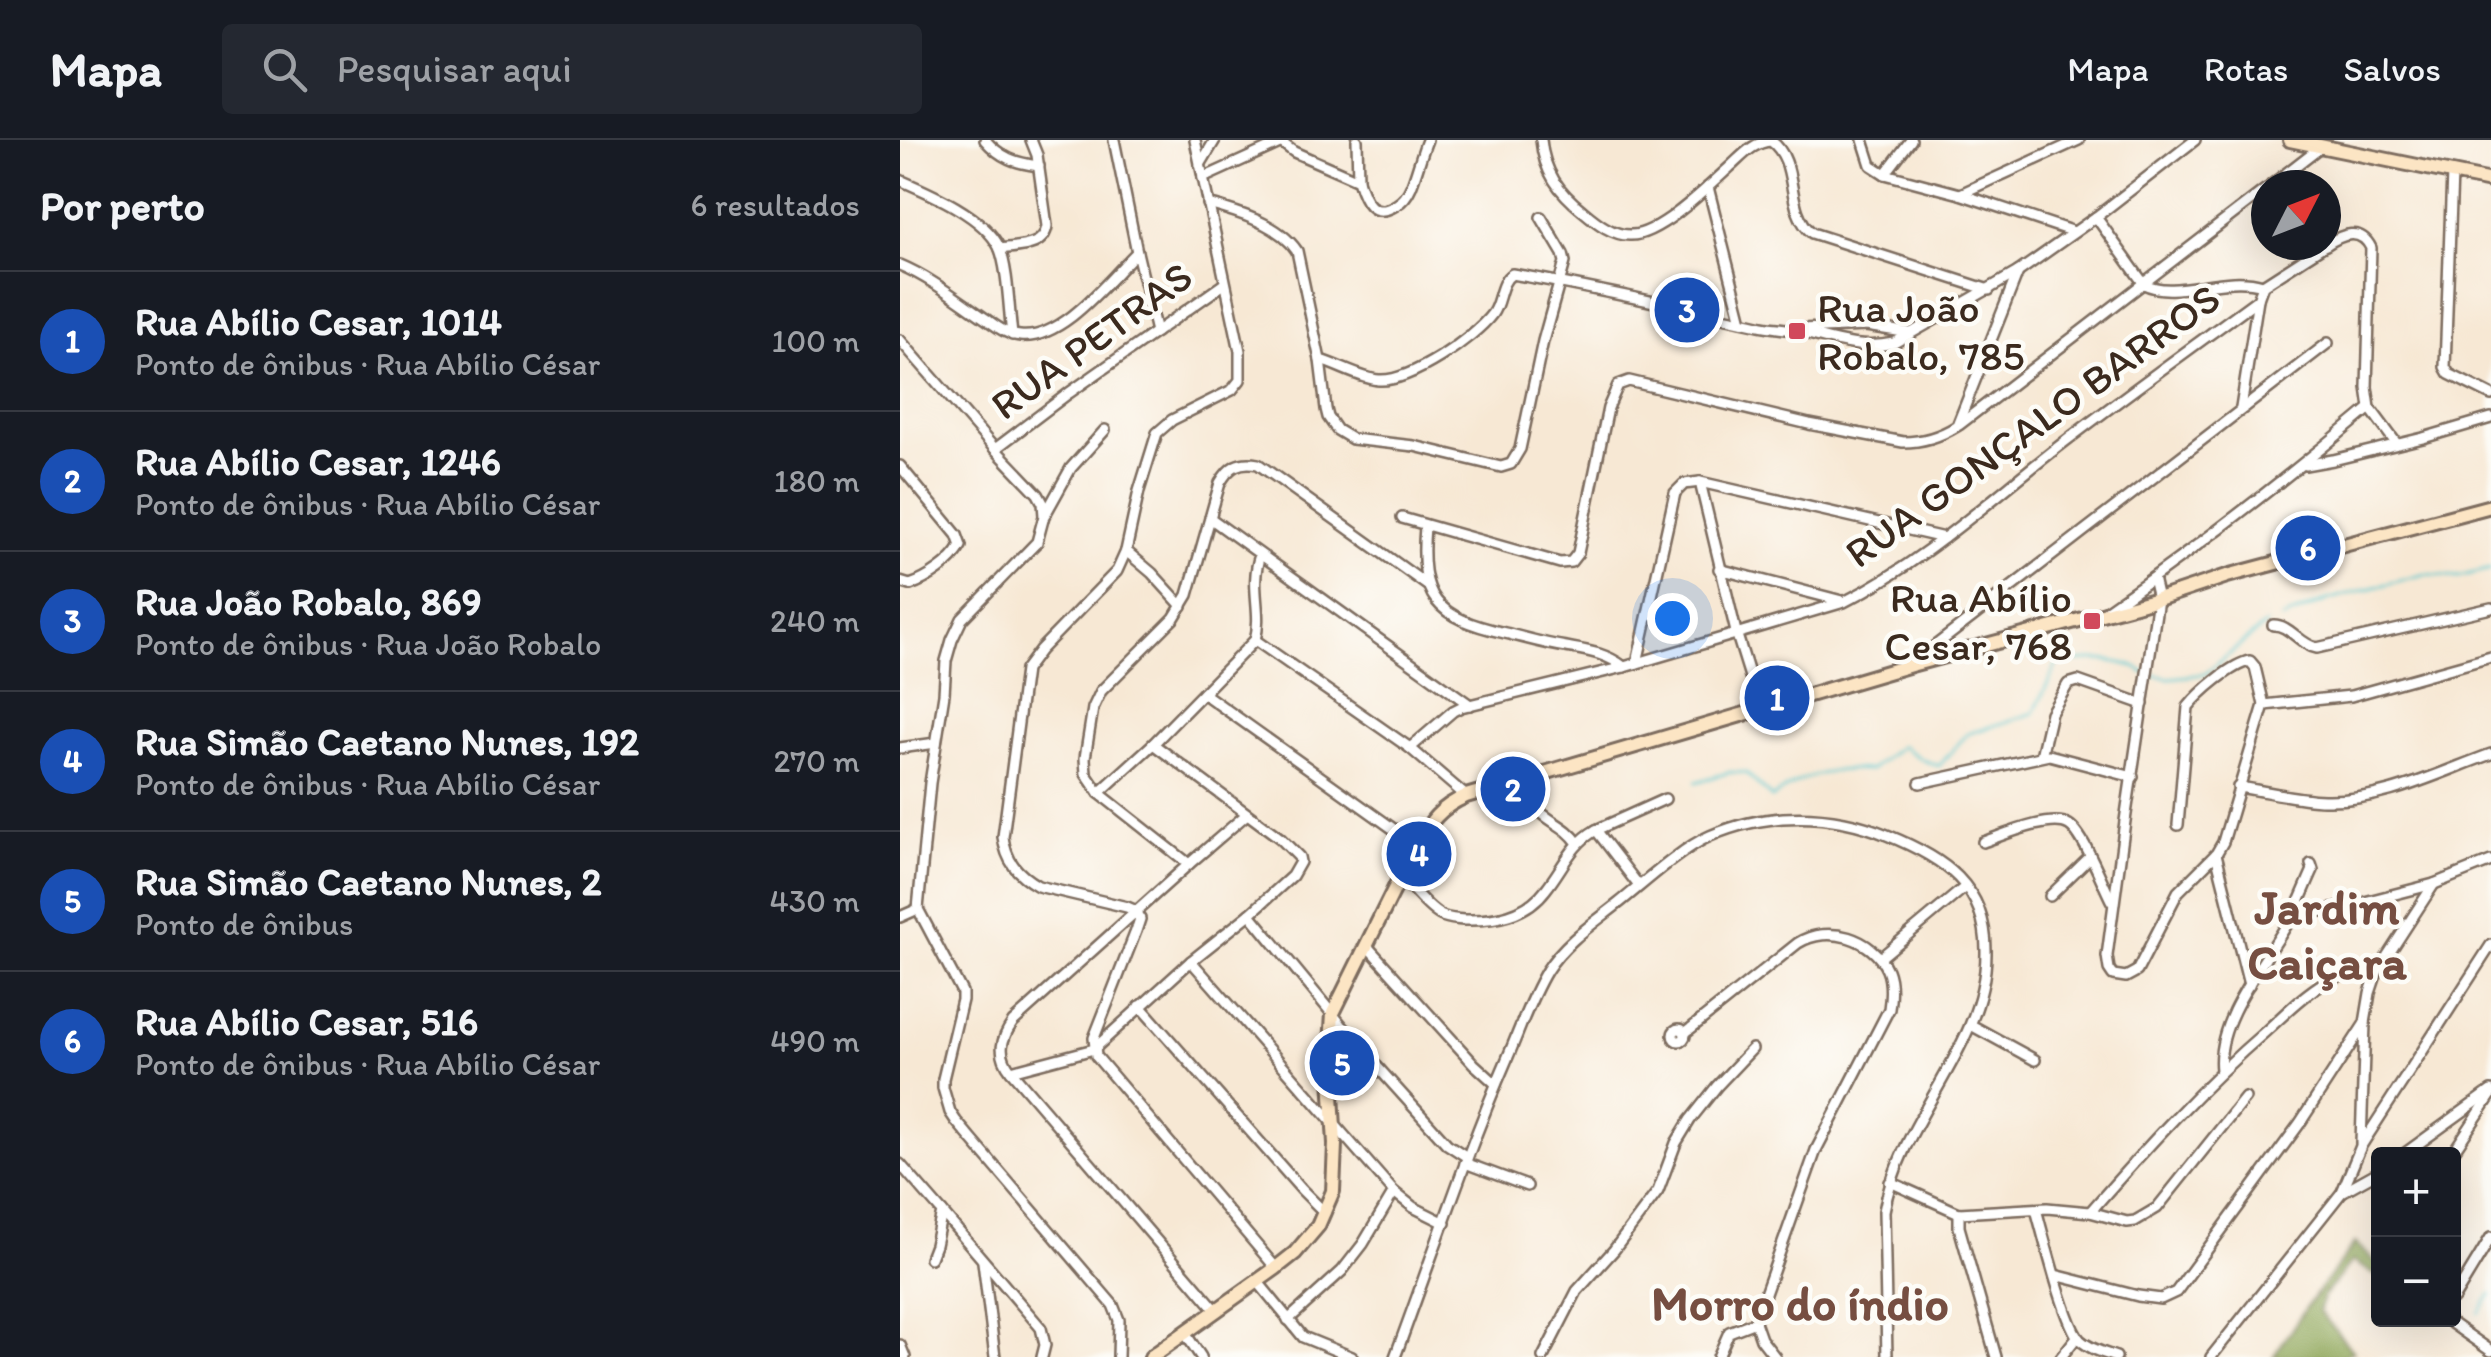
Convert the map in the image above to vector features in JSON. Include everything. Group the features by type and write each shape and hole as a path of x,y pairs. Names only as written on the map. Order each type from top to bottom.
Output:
{"main road":[{"path":"2290,140 2491,181"},
{"path":"1151,1357 1276,1268 1310,1238 1325,1213 1333,1190 1333,1013 1416,845 1440,810 1466,796 1911,665 2491,506"}],"street":[{"path":"985,140 1003,157 1038,166"},
{"path":"1000,249 1038,242 1046,233 1031,140"},
{"path":"1114,140 1156,332"},
{"path":"1194,140 1240,351 1240,380 1232,390 1172,420 1157,433 1117,571 1025,670 1003,837 1010,863 1024,879 1136,912 1140,920 1102,1013 1094,1049 1099,1061 1136,1106 1276,1268"},
{"path":"1200,165 1215,140"},
{"path":"1358,140 1358,180 1375,210 1387,210 1403,200 1426,140"},
{"path":"1540,140 1551,179 1560,191 1600,224 1626,236 1655,228 1752,148 1771,141 1783,151 1800,221 1812,233 1990,290"},
{"path":"1863,140 1870,165 1885,174 2074,232"},
{"path":"1885,174 1911,140"},
{"path":"1960,194 2079,140"},
{"path":"1320,360 1378,380 1416,370 1445,354 1493,314 1504,281 1512,274 1794,330 1836,343 1886,344 1913,334 2018,272 2195,140"},
{"path":"1203,178 1279,142 1358,180"},
{"path":"2290,170 2320,147"},
{"path":"2452,173 2446,367 2452,376 2491,395"},
{"path":"900,180 972,218 990,234 1000,249 1012,335"},
{"path":"1708,187 1742,321"},
{"path":"1402,518 1560,563 1571,562 1578,554 1608,408 1614,391 1623,382 1903,442 1930,438 1958,426 2251,200"},
{"path":"1208,204 1235,211 1273,230 1297,251 1328,417 1337,430 1356,440 1414,446 1497,467 1511,464 1520,450 1560,282 1564,258 1541,217"},
{"path":"2096,217 2144,284 2157,289 2229,280 2263,286"},
{"name":"RUA GONÇALO BARROS","path":"2341,236 2354,234 2366,239 2371,248 2367,386 2370,408"},
{"path":"900,265 1012,335 1023,337 1038,335 1081,309 1136,252"},
{"name":"RUA GONÇALO BARROS","path":"1410,748 1453,711 1624,667 1844,602 1889,578 2258,299 2263,286 2303,260"},
{"path":"1958,426 2018,272"},
{"name":"RUA PETRAS","path":"996,449 1224,284"},
{"path":"2241,408 2258,299"},
{"path":"1794,330 1866,326 1913,334"},
{"path":"900,340 1038,494 1044,516"},
{"path":"1911,665 2328,343"},
{"path":"2104,612 2302,465 2370,408 2396,443"},
{"path":"2302,465 2491,418"},
{"path":"1105,430 1071,468 1044,516 1037,542 968,610 957,630 946,661 918,909 962,992 942,1079 950,1112 1113,1304 1119,1320 1120,1354"},
{"path":"1189,864 1090,782 1085,766 1088,737 1095,700 1101,691 1182,606 1192,586 1220,483 1234,465 1258,464 1427,585 1446,611 1464,622 1550,645 1605,654 1624,667"},
{"path":"900,466 958,535 961,546 954,557 921,581 905,583"},
{"path":"1700,482 1719,568 1760,709"},
{"path":"1637,663 1674,493 1684,484 1700,482 1944,538"},
{"path":"1210,518 1470,705"},
{"path":"1425,526 1427,585"},
{"path":"1126,550 1182,606"},
{"path":"1099,793 1255,640 1258,630 1254,579 1260,555"},
{"path":"1719,568 1844,602"},
{"path":"2153,578 2158,599 2107,956 2111,974 2126,976 2137,971 2178,892 2223,842 2264,705 2250,661 2188,706 2178,826"},
{"path":"2273,625 2280,625 2317,648 2491,608"},
{"path":"1255,640 1410,748 1466,796"},
{"path":"2264,705 2352,696 2491,657"},
{"path":"2040,756 2051,714 2068,684 2078,681 2143,704"},
{"path":"1204,693 1416,845"},
{"path":"900,748 936,744"},
{"path":"1011,1071 1094,1049 1292,876 1300,860 1280,838 1153,744"},
{"path":"2238,787 2325,800 2358,798 2383,793 2491,754"},
{"path":"1920,784 2053,755 2133,777"},
{"path":"1516,782 1540,812 1570,831 1578,843"},
{"path":"1401,877 1441,916 1500,919 1531,904 1546,890 1578,843 1596,830 1665,800"},
{"path":"1216,1310 1011,1071 1001,1044 1014,1022 1248,814"},
{"path":"1395,1357 1496,1084 1550,966 1568,945 1639,886 1710,836 1752,823 1803,817 1839,820 1875,830 1905,842 1942,865 1966,887 1982,915 1986,937 1986,975 1971,1025 1910,1134 1890,1182 1884,1211 1886,1357"},
{"path":"1982,842 2033,826 2068,824 2114,905"},
{"path":"1596,830 1639,886"},
{"path":"2216,854 2249,985"},
{"path":"2050,896 2090,857"},
{"path":"2292,916 2434,884 2491,861"},
{"path":"2221,1070 2222,1040 2249,985 2292,916 2313,870 2311,864"},
{"path":"2361,1146 2365,1024 2377,972 2434,884"},
{"path":"1880,958 1966,887"},
{"path":"900,916 918,909"},
{"path":"1250,914 1363,1051 1447,1144 1466,1160 1528,1186"},
{"path":"1684,1033 1806,938 1830,934 1859,942 1880,958 1890,979 1889,1009 1816,1150 1754,1322 1760,1340 1774,1357"},
{"path":"2212,1357 2342,1192 2361,1146 2491,944"},
{"path":"1367,946 1496,1084"},
{"path":"1192,961 1394,1192 1444,1223"},
{"path":"2090,1212 2221,1070 2302,999 2327,980 2355,972 2377,972"},
{"path":"1140,1006 1325,1213"},
{"path":"2055,1275 2150,1297 2166,1298 2176,1292 2300,1123 2365,1024"},
{"path":"1971,1025 2035,1060"},
{"path":"1543,1357 1577,1291 1658,1191 1676,1143 1690,1120 1752,1050"},
{"path":"2414,1147 2491,1093"},
{"path":"2456,1147 2491,1093"},
{"path":"1890,1182 1959,1213 2062,1208 2136,1221 2157,1208 2245,1098"},
{"path":"900,1164 1042,1328 1046,1345 1042,1357"},
{"path":"2342,1192 2371,1176"},
{"path":"1288,1320 1348,1264 1394,1192"},
{"path":"2036,1209 2077,1338 2116,1357"},
{"path":"930,1258 942,1212"},
{"path":"1959,1213 1959,1227 1996,1357"},
{"path":"2461,1286 2491,1236"},
{"path":"983,1259 995,1357"},
{"path":"1258,1282 1303,1337 1352,1357"},
{"path":"1718,1357 1728,1332 1754,1322"},
{"path":"2456,1327 2489,1351"},
{"path":"1185,1333 1201,1357"},
{"path":"2061,1357 2077,1338"},
{"path":"900,1345 905,1357"}],"green space":[{"path":"2355,1243 2371,1258 2371,1272 2352,1261 2323,1297 2319,1311 2353,1351 2342,1357 2273,1357"}],"waterway":[{"path":"2282,619 2330,599 2425,574 2458,577 2491,569"},
{"path":"2152,675 2169,678 2205,674 2266,624"},
{"path":"1696,782 1731,772 1746,773 1772,798 1818,775 1870,770 1901,746 1939,766 1967,734 2034,713 2057,664 2102,660 2145,673"},
{"path":"2479,1313 2491,1294"}],"place":[{"name":"Rua João Robalo, 869","path":"1687,310"},
{"name":"Rua João Robalo, 785","path":"1797,331"},
{"name":"Rua Abílio Cesar, 516","path":"2308,548"},
{"name":"Rua Abílio Cesar, 768","path":"2092,621"},
{"name":"Rua Abílio Cesar, 1014","path":"1777,698"},
{"name":"Rua Abílio Cesar, 1246","path":"1513,789"},
{"name":"Rua Simão Caetano Nunes, 192","path":"1419,854"},
{"name":"Rua Simão Caetano Nunes, 2","path":"1342,1063"}],"district":[{"name":"Jardim Caiçara","path":"2327,934"},
{"name":"Morro do índio","path":"1800,1303"}]}
